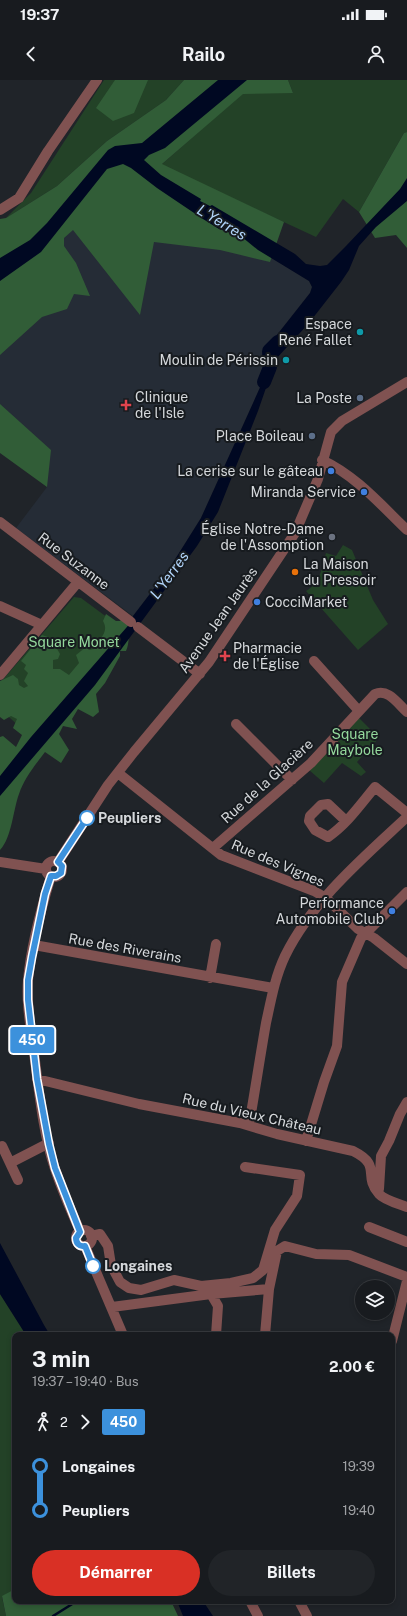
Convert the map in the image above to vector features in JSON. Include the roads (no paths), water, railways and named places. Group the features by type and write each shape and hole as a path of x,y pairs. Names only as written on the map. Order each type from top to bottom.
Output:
{"street":[{"path":"0,210 19,198 48,151 97,80"},
{"name":"Avenue Jean Jaurès","path":"49,872 56,876 61,873 62,866 58,862 118,773 200,674 295,533 313,494 328,439 336,426 407,382"},
{"path":"322,460 339,468 350,482 407,530"},
{"name":"Rue Suzanne","path":"0,522 200,674"},
{"path":"0,675 78,582"},
{"path":"0,606 42,625"},
{"path":"314,661 360,711"},
{"name":"Rue de la Glacière","path":"213,848 311,763 375,694 380,691 387,693 407,712"},
{"path":"236,724 292,780"},
{"name":"Rue des Vignes","path":"118,773 221,855 314,891 326,898 358,929 407,964"},
{"path":"346,821 375,787 407,814"},
{"path":"250,1125 273,988 285,957 299,931 326,898 375,846 407,817"},
{"path":"0,862 49,872 28,980 28,1000 37,1079 49,1144 55,1168 80,1232"},
{"path":"306,1141 337,1046 342,982 361,938 407,892"},
{"path":"210,978 216,944"},
{"name":"Rue des Riverains","path":"34,945 210,978 273,988"},
{"name":"Rue du Vieux Château","path":"37,1079 131,1102 250,1125 306,1141 353,1151 364,1157 371,1165 371,1182 379,1195"},
{"path":"407,1102 381,1156 378,1176 379,1195 407,1208"},
{"path":"10,1163 49,1144"},
{"path":"2,1146 18,1180"},
{"path":"91,1236 100,1234 105,1239 111,1265 120,1282 128,1288 141,1290 174,1280 201,1286 232,1283 253,1278 263,1270 275,1230 297,1196 300,1175 245,1167"},
{"path":"369,1227 407,1242"},
{"path":"80,1232 88,1232 91,1236"},
{"path":"80,1232 76,1238 80,1246 85,1246 91,1241 91,1236"},
{"path":"85,1246 122,1332"},
{"path":"265,1332 269,1289 277,1251 285,1246 316,1254 349,1255 407,1277"},
{"path":"394,1332 407,1281"},
{"path":"112,1307 211,1294 269,1289"},
{"path":"211,1294 218,1306 216,1332"},
{"path":"252,1604 258,1616"},
{"path":"301,1604 307,1616"}],"water":[{"path":"218,80 247,80 165,148 149,155 144,160 161,175 201,199 200,201 210,206 212,205 295,254 306,264 320,266 327,265 346,246 400,189 407,178 407,201 376,227 359,246 349,270 341,282 309,323 276,359 258,411 218,512 197,546 95,685 0,796 0,776 31,737 133,620 133,616 169,569 201,518 272,361 267,351 269,345 310,293 312,287 309,281 258,250 242,237 219,229 123,164 107,169 41,252 0,281 0,258 30,240 47,223 108,150 115,146 142,143"},
{"path":"0,1243 48,1332 24,1332 0,1294"},
{"path":"178,1604 205,1604 213,1616 183,1616"}],"waterway":[{"name":"L'Yerres","path":"264,382 270,367 269,351 278,342"},
{"path":"53,1616 72,1604"}],"place":[{"name":"Espace René Fallet","path":"360,332"},
{"name":"Moulin de Périssin","path":"286,360"},
{"name":"La Poste","path":"360,398"},
{"name":"Clinique de l'Isle","path":"126,405"},
{"name":"Place Boileau","path":"312,436"},
{"name":"La cerise sur le gâteau","path":"331,471"},
{"name":"Miranda Service","path":"364,492"},
{"name":"Église Notre-Dame de l'Assomption","path":"332,537"},
{"name":"La Maison du Pressoir","path":"295,572"},
{"name":"CocciMarket","path":"257,602"},
{"name":"Pharmacie de l'Église","path":"225,656"},
{"name":"Peupliers","path":"87,818"},
{"name":"Performance Automobile Club","path":"392,911"},
{"name":"Longaines","path":"93,1266"}],"park label":[{"name":"Square Monet","path":"74,642"},
{"name":"Square Maybole","path":"355,742"}]}
